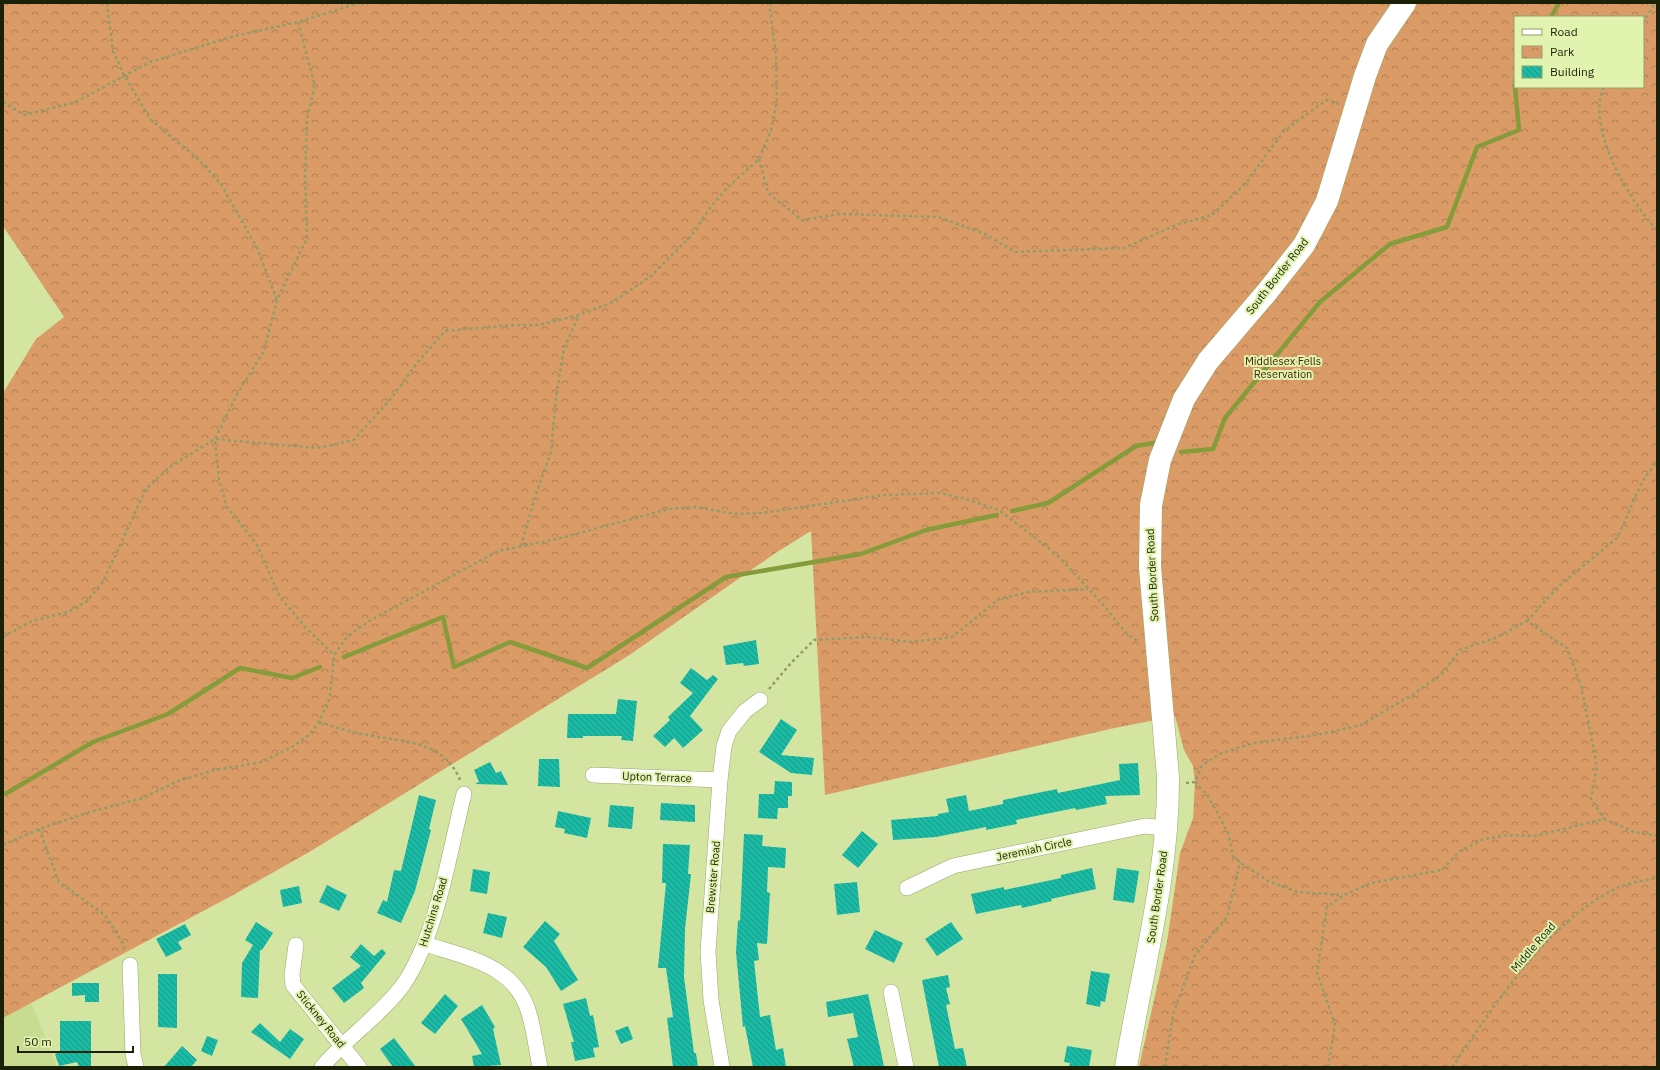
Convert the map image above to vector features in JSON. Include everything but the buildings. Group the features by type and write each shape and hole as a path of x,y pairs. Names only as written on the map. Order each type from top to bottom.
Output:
{"main road":[{"name":"South Border Road","path":"1126,1067 1154,926 1166,828 1168,784 1150,567 1149,533 1154,484 1166,441 1184,399 1208,361 1267,292 1304,245 1327,201 1355,109 1378,44 1404,3"}],"street":[{"name":"Brewster Road","path":"722,1067 711,1000 708,952 720,780 724,746 729,731 735,721 745,711 760,700"},
{"name":"Upton Terrace","path":"593,775 720,780"},
{"name":"Hutchins Road","path":"322,1067 341,1045 385,1006 403,984 425,944 442,884 464,794"},
{"name":"Jeremiah Circle","path":"907,888 953,866 1145,826 1166,828"},
{"path":"425,944 487,964 501,972 512,982 528,1009 540,1067"},
{"name":"Stickney Road","path":"296,945 292,971 294,985 359,1067"},
{"path":"130,965 133,1054 136,1067"},
{"path":"891,992 906,1067"}],"path":[{"path":"107,3 113,51 124,76 151,120 198,159 221,184 257,248 277,300"},
{"path":"3,102 24,115 76,102 150,62 231,37 298,22 359,3"},
{"path":"3,637 32,621 68,612 87,601 103,582 146,489 171,466 215,439 317,448 354,440 393,396 417,363 445,331 512,325 539,325 578,315 611,303 650,277 692,236 710,208 726,189 759,159 771,131 777,100 776,56 770,10 771,3"},
{"path":"1644,21 1655,3"},
{"path":"298,22 315,86 307,118 305,177 307,238 277,300 264,350 236,396 215,439 219,480 227,507 257,545 280,597 305,627 334,655"},
{"path":"1604,88 1600,104 1602,129 1606,148 1624,184 1657,230"},
{"path":"759,159 768,193 802,220 841,214 938,217 985,234 1015,252 1124,248 1176,225 1212,216 1246,182 1283,132 1326,100 1355,109"},
{"path":"521,546 536,494 551,452 556,398 564,348 578,315"},
{"path":"1195,782 1202,765 1222,753 1253,743 1317,734 1361,725 1412,696 1440,674 1460,650 1495,638 1527,621 1559,586 1618,536 1642,482 1657,461"},
{"path":"3,845 39,829 90,812 143,798 178,781 215,770 261,762 294,746 310,734 319,722 330,697 334,655 347,637 369,621 498,551 557,539 669,509 696,507 734,514 761,513 885,495 940,493 999,510 1056,554 1089,589 1127,634 1141,644 1157,645"},
{"path":"760,700 791,663 814,640 868,637 912,642 952,638 999,599 1030,592 1089,589"},
{"path":"1527,621 1566,648 1582,685 1597,766 1591,799 1604,819 1634,832 1657,836"},
{"path":"319,722 358,733 407,740 426,748 445,758 455,769 464,794"},
{"path":"1168,784 1195,782"},
{"path":"1195,782 1208,796 1228,833 1233,856 1240,862 1268,881 1298,892 1344,895"},
{"path":"1328,1067 1335,1024 1317,972 1327,907 1344,895 1371,883 1442,870 1460,851 1484,839 1509,836 1535,836 1604,819"},
{"path":"39,829 59,882 105,914 123,944 130,965"},
{"path":"1164,1067 1172,1014 1195,955 1227,917 1240,862"},
{"name":"Middle Road","path":"1452,1067 1531,958 1567,921 1614,889 1657,878"}],"shaded area":[{"path":"31,1002 57,1067 3,1067 3,1018"}],"green space":[{"name":"Middlesex Fells Reservation","path":"3,3 1657,3 1657,1067 1139,1067 1167,942 1180,853 1193,818 1195,782 1193,766 1184,750 1175,716 1110,729 825,795 811,531 777,552 628,656 311,851 235,894 3,1018 3,393 36,339 64,317 3,226"}],"waterway":[{"path":"1552,16 1559,3"},
{"path":"1181,452 1213,449 1225,418 1320,302 1390,244 1447,227 1477,147 1519,130 1515,88"},
{"path":"1012,511 1048,503 1136,446 1154,443"},
{"path":"344,657 443,617 454,667 510,642 587,668 726,577 861,554 926,530 997,515"},
{"path":"3,794 93,742 168,714 240,668 292,678 320,667"}]}
